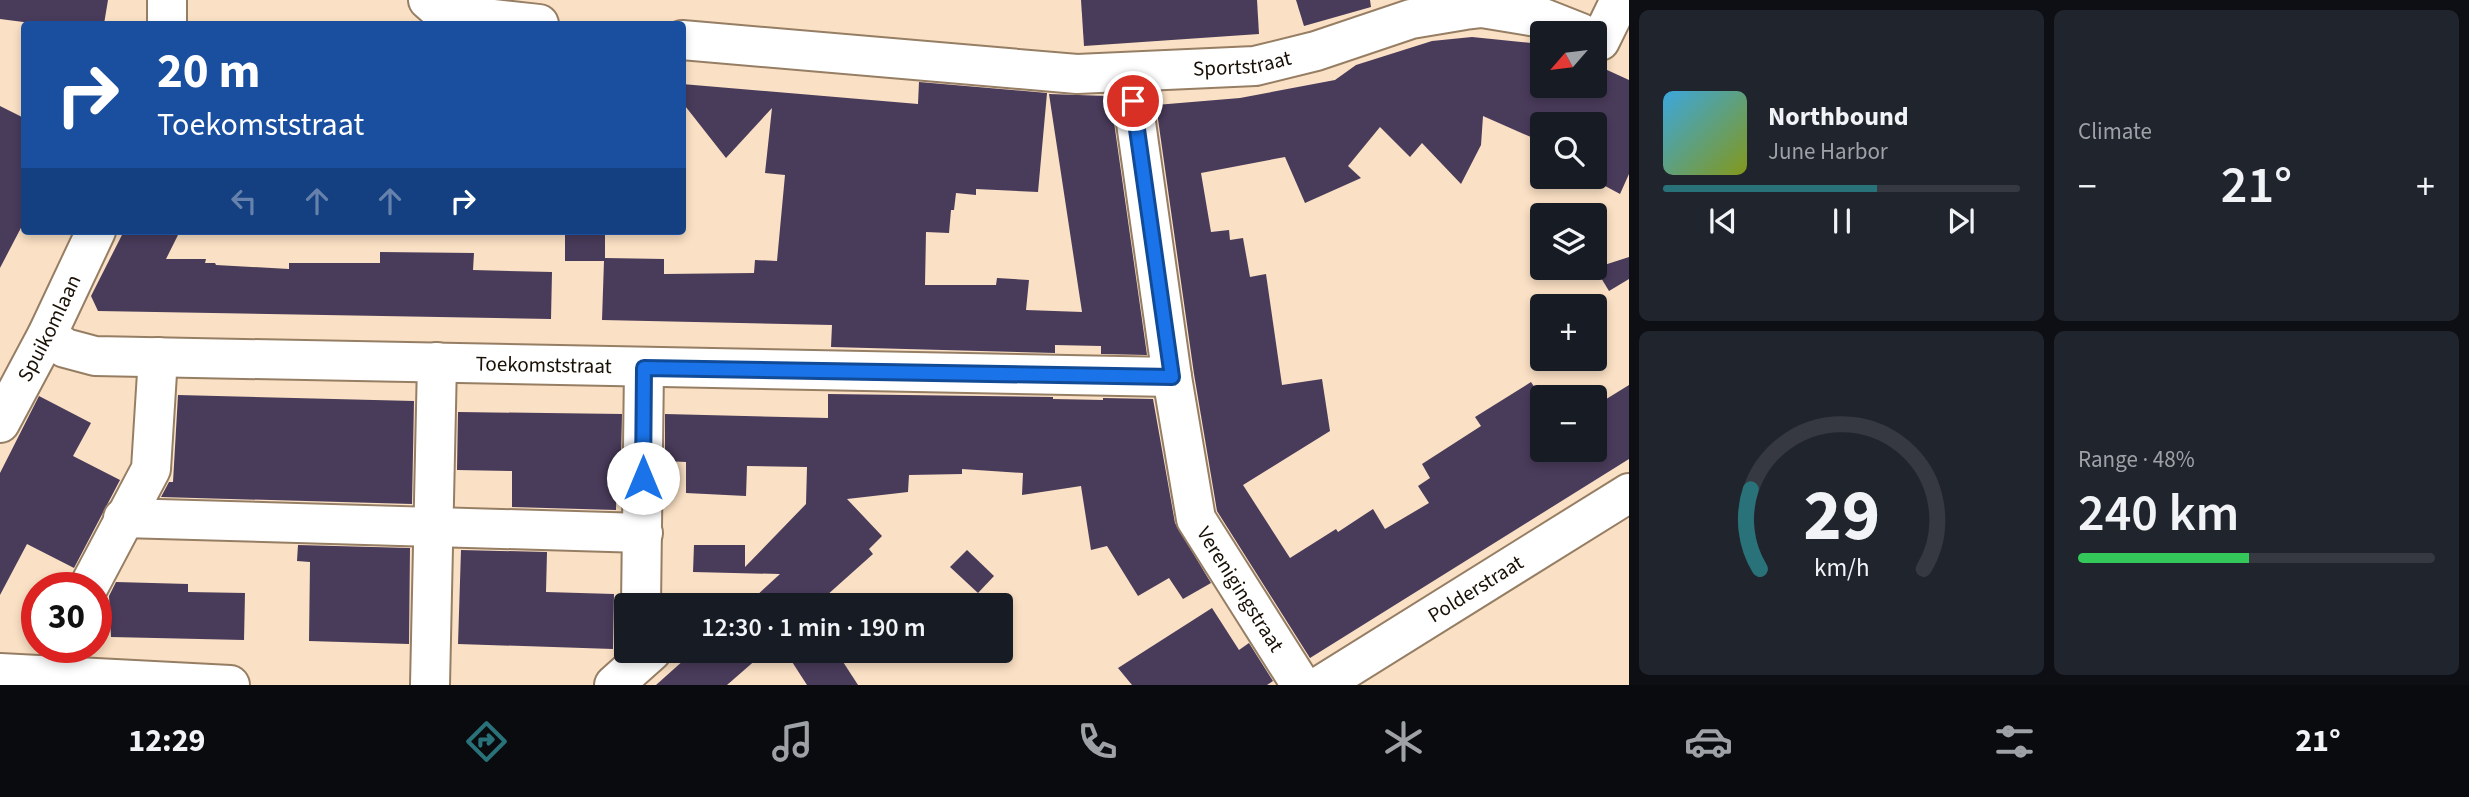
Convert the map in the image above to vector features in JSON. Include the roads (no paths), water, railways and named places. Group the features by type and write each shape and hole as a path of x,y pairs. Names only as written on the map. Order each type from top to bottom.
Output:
{"street":[{"path":"167,0 167,21"},
{"path":"428,0 448,14 512,21"},
{"path":"1607,28 1620,0"},
{"name":"Sportstraat","path":"686,40 1077,74 1129,73 1230,68 1283,60 1411,19 1465,10 1482,8 1551,21"},
{"name":"Verenigingstraat","path":"1129,73 1172,377 1196,519 1301,685"},
{"name":"Spuikomlaan","path":"0,423 47,335 94,235"},
{"name":"Toekomststraat","path":"47,335 65,348 95,356 1172,377"},
{"path":"96,572 151,469 158,357"},
{"path":"430,685 438,362"},
{"path":"641,593 644,368"},
{"name":"Polderstraat","path":"1321,685 1629,493"},
{"path":"123,518 643,533"},
{"path":"0,673 42,663"},
{"path":"66,663 230,685"},
{"path":"614,685 639,663"}]}
